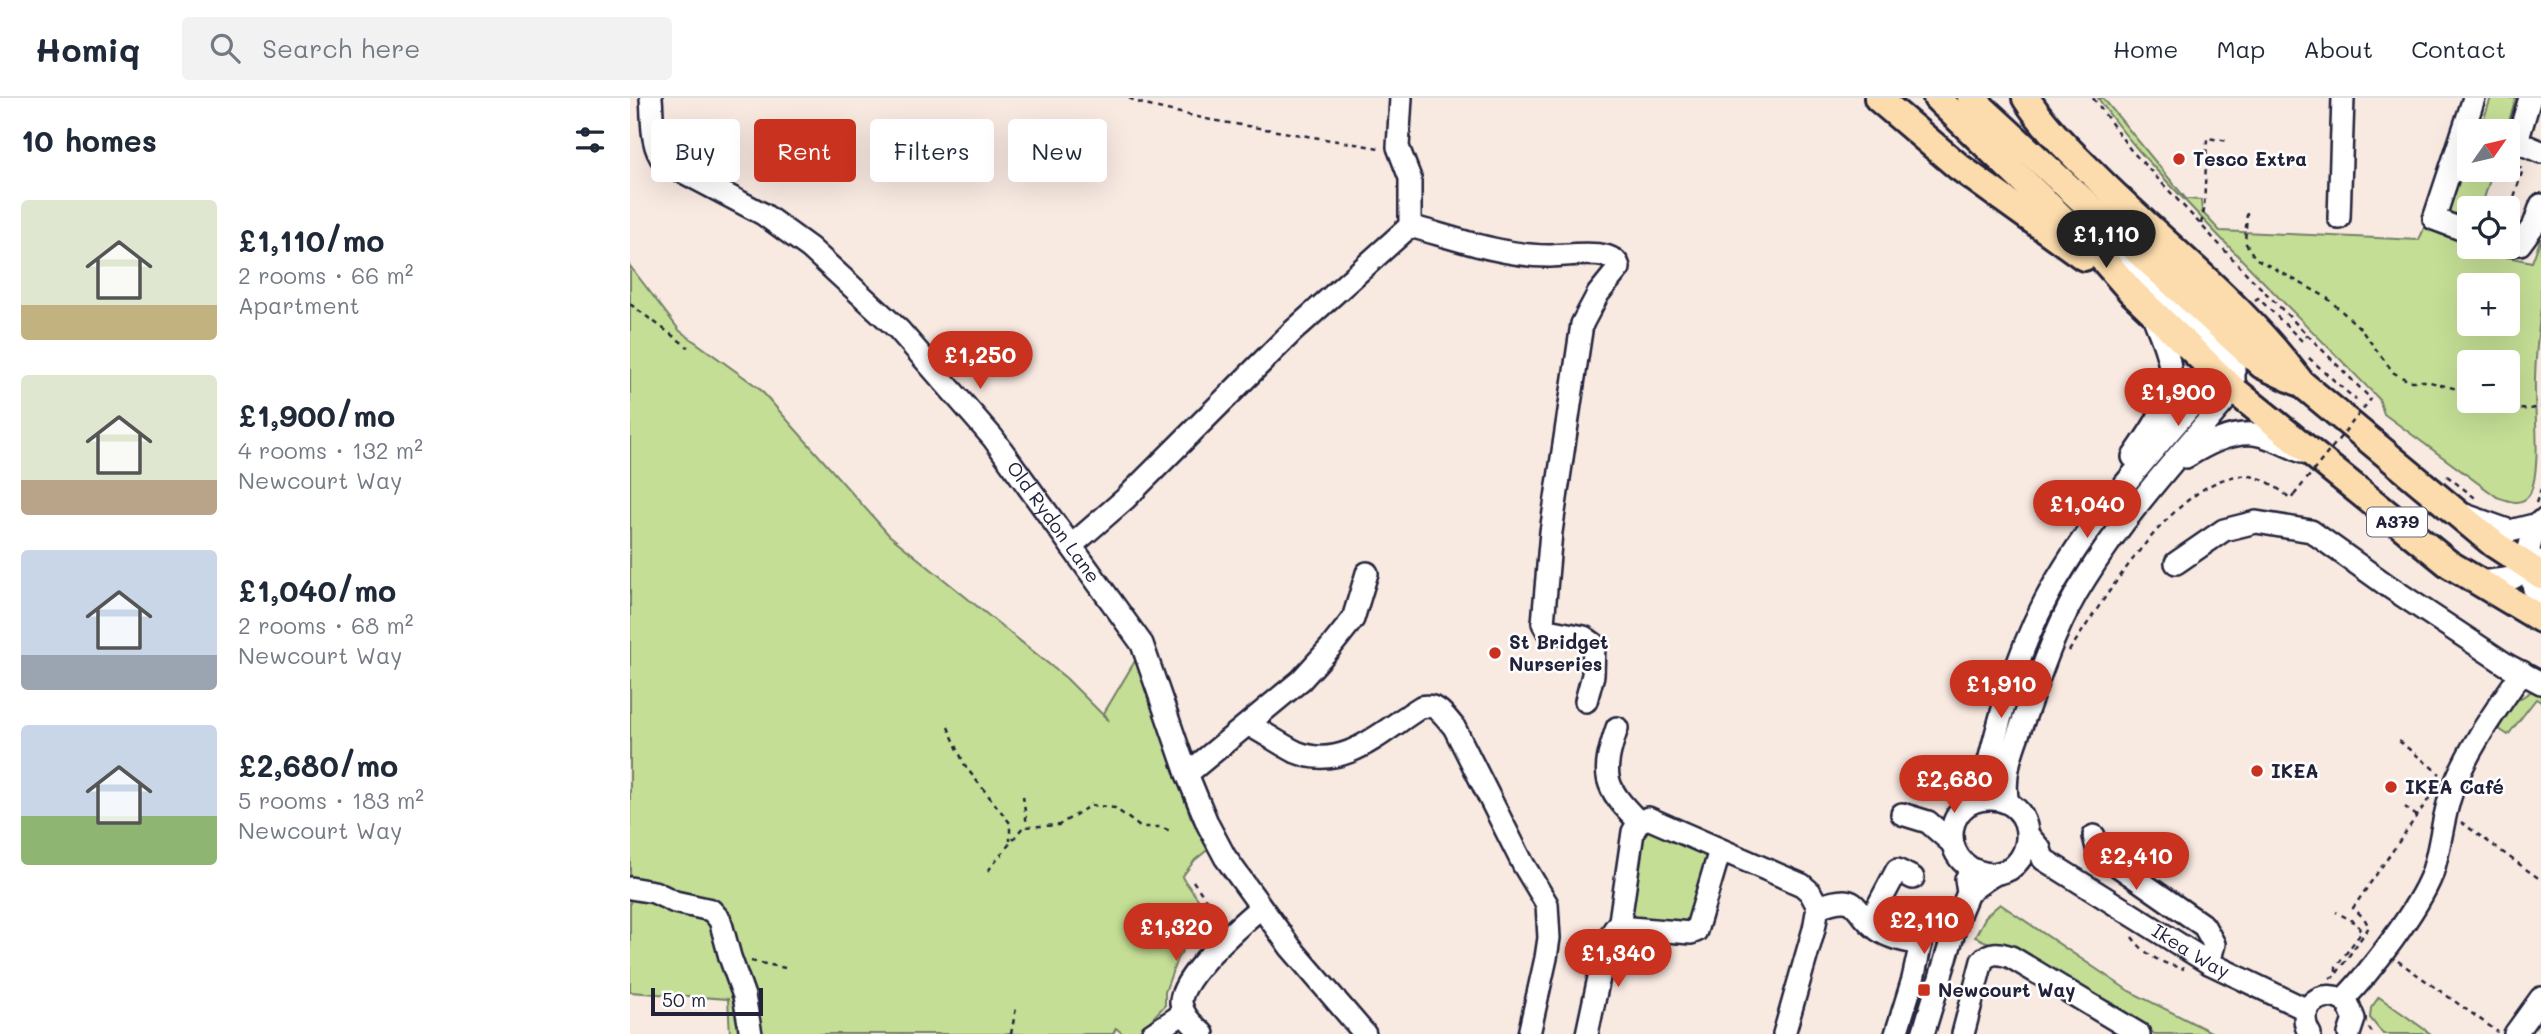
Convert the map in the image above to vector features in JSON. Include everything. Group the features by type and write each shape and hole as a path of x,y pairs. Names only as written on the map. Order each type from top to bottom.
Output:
{"main road":[{"name":"A379","path":"1878,98 1959,167 2131,290"},
{"name":"A379","path":"1937,98 2096,251 2151,310 2317,459 2449,564 2541,619"},
{"name":"A379","path":"1971,98 2262,365 2301,383 2494,544 2537,568"},
{"path":"2026,98 2052,134 2151,231 2251,323 2301,383"}],"street":[{"name":"Old Rydon Lane","path":"651,98 654,144 657,154 664,162 763,214 810,248 899,330 993,438 1142,644 1187,774 1208,825 1225,856 1260,908 1365,1034"},
{"path":"1071,546 1125,499 1292,332 1410,226 1410,178 1398,147 1401,98"},
{"path":"2339,218 2343,98"},
{"path":"2457,228 2434,219 2474,98"},
{"path":"2530,98 2516,142 2541,152"},
{"path":"2008,803 2006,785 2014,744 2052,642 2084,579 2170,467 2229,378 2222,353 2124,259 2012,134"},
{"path":"2520,244 2529,236 2541,205"},
{"path":"1410,226 1515,253 1546,256 1591,254 1613,257 1618,262 1619,268 1598,294 1582,324 1550,532 1543,623 1547,630 1584,637 1594,644 1593,675 1586,701"},
{"path":"1975,801 1982,789 2005,696 2046,600 2120,475 2162,413 2169,391 2170,367 2151,310"},
{"path":"2091,528 2161,442 2229,378 2262,365"},
{"path":"2170,467 2205,445 2230,436 2255,434 2317,459"},
{"path":"2456,513 2510,531 2538,518"},
{"path":"2538,518 2528,545 2537,568 2535,593 2541,596"},
{"path":"2176,563 2224,530 2256,522 2311,531 2388,586 2541,683"},
{"path":"2480,582 2512,578 2537,568"},
{"path":"1187,774 1301,680 1353,619 1367,573"},
{"path":"2343,1000 2383,950 2426,887 2442,836 2451,793 2467,757 2522,672"},
{"path":"1249,725 1295,751 1315,758 1329,758 1345,755 1421,707 1427,705 1438,708 1454,727 1546,904 1549,938 1529,1034"},
{"path":"1617,728 1608,754 1607,776 1612,793 1644,820 1802,885 1810,892 1818,907 1810,948 1784,1034"},
{"path":"1968,893 2016,863 2025,851 2028,835 2022,817 2008,803 1997,799 1975,801 1956,817 1952,844 1956,855 1973,871 1995,874"},
{"path":"1902,814 1928,822 1952,844"},
{"path":"1928,822 1956,817"},
{"path":"1594,1033 1607,940 1618,927 1633,832 1644,820"},
{"name":"Ikea Way","path":"2028,835 2043,859 2209,963 2307,1010"},
{"path":"2094,836 2098,852 2204,926 2214,944 2209,963"},
{"path":"1618,927 1691,933 1696,931 1720,850"},
{"path":"2016,863 2029,865 2043,859"},
{"path":"1923,1034 1968,893 1965,865"},
{"path":"1870,921 1897,870 1913,878"},
{"path":"630,888 654,892 675,902 711,909 720,920 744,996 751,1034"},
{"path":"1818,907 1837,900 1846,900 1888,936 1921,944"},
{"path":"1203,1034 1184,1013 1181,1003 1183,989 1193,975 1260,908"},
{"path":"1896,1034 1926,920"},
{"path":"1963,1034 1983,959 2000,953 2139,1034"},
{"path":"2310,1034 2305,1019 2307,1010 2312,1002 2326,996 2343,1000 2352,1012 2354,1019 2350,1034"},
{"path":"2515,1034 2541,998"},
{"path":"1152,1034 1184,1013"}],"path":[{"path":"1129,98 1145,105 1211,120 1363,144 1387,150 1402,158"},
{"path":"2063,658 2162,524 2189,499 2221,480 2239,476 2261,478 2291,499 2371,399 2130,149 2093,98"},
{"path":"2200,224 2204,210 2207,138 2229,141"},
{"path":"2247,214 2245,242 2255,258 2326,297 2359,327 2394,373 2409,380 2426,381 2457,390"},
{"path":"2258,298 2302,341 2307,335"},
{"path":"630,304 688,346"},
{"path":"2303,353 2370,413"},
{"path":"2520,411 2541,407"},
{"path":"2446,475 2482,503"},
{"path":"2538,518 2541,489"},
{"path":"948,727 965,766 1010,823 1010,841"},
{"path":"2399,741 2443,776"},
{"path":"2336,975 2369,927 2353,908 2436,788"},
{"path":"1023,796 1027,826"},
{"path":"2428,799 2541,880"},
{"path":"989,871 1023,827 1059,825 1091,805 1115,808 1140,827 1161,827 1172,832"},
{"path":"2404,807 2418,817"},
{"path":"1193,881 1216,916 1233,933"},
{"path":"2383,950 2500,1034"},
{"path":"730,957 785,968"},
{"path":"1011,1034 1016,1008"}],"green space":[{"path":"2098,98 2103,98 2186,199 2201,200 2202,212 2220,231 2419,240 2425,226 2435,226 2457,236 2457,259 2517,259 2532,262 2541,238 2541,307 2535,382 2536,458 2533,484 2527,498 2515,502 2497,497 2384,414 2379,399 2241,259 2132,143"},
{"path":"2491,98 2516,98 2510,119 2484,119"},
{"path":"2457,179 2457,182 2489,182 2485,196 2457,196 2457,218 2452,215 2448,204"},
{"path":"630,266 680,331 759,388 889,535 1066,678 1109,721 1104,713 1138,656 1191,818 1211,847 1195,860 1182,877 1208,913 1177,959 1165,992 1165,1005 1138,1034 1123,1034 1116,1028 1113,1034 730,1034 728,999 630,992"},
{"path":"2532,691 2541,691 2541,702 2536,699 2508,735 2496,727 2513,703"},
{"path":"1657,827 1715,855 1694,925 1630,918 1641,834"},
{"path":"2000,904 2129,991 2215,1034 2154,1034 2114,1004 1975,937 1986,916"},
{"path":"2379,997 2431,1034 2383,1034 2370,1018 2371,1008"}],"place":[{"name":"Tesco Extra","path":"2179,159"},
{"name":"St Bridget Nurseries","path":"1495,653"},
{"name":"IKEA","path":"2257,771"},
{"name":"IKEA Café","path":"2391,787"},
{"name":"Newcourt Way","path":"1924,990"}]}
